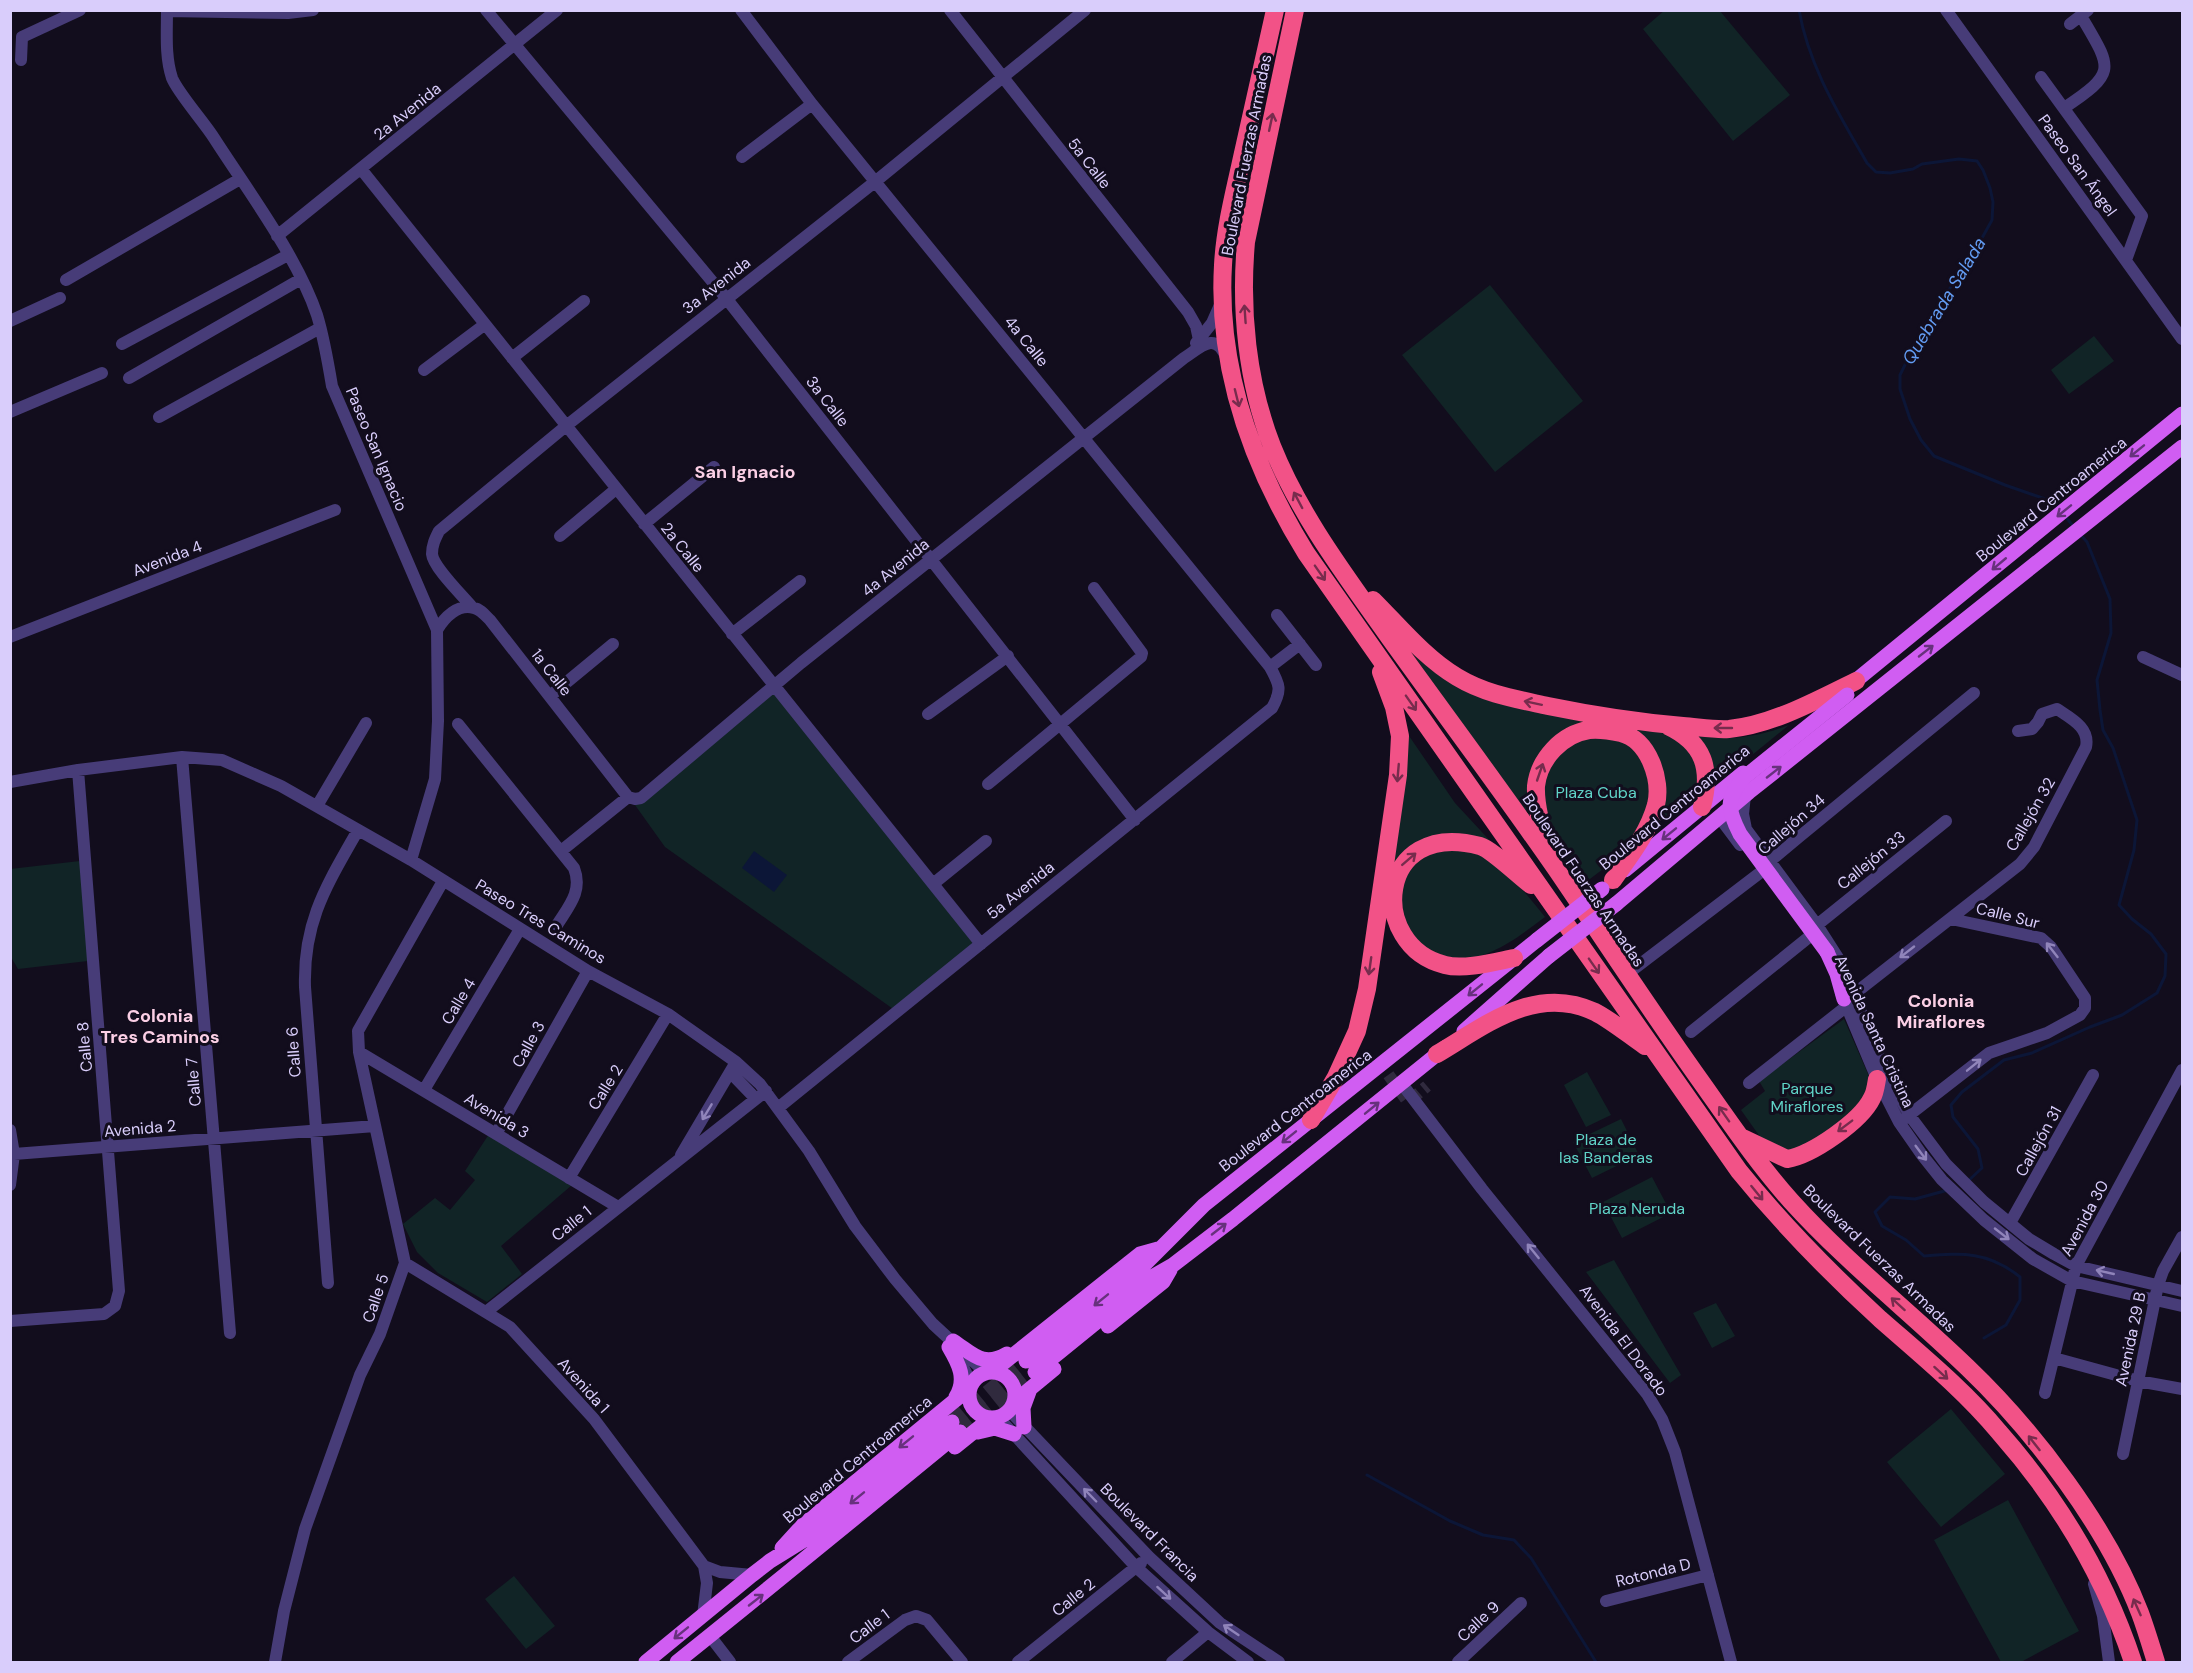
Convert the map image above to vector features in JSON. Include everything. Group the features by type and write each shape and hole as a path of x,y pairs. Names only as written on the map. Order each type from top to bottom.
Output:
{"highway":[{"name":"Boulevard Fuerzas Armadas","path":"1275,10 1225,235 1222,297 1230,367 1247,435 1275,500 1306,553 1739,1171 1768,1208 1832,1273 1947,1377 1999,1431 2046,1491 2083,1546 2112,1605 2133,1662"},
{"name":"Boulevard Fuerzas Armadas","path":"1297,10 1290,31 1246,242 1243,272 1246,337 1256,394 1272,445 1302,509 1340,568 1555,869 1626,975 1740,1137 1781,1190 1826,1238 1991,1391 2063,1479 2087,1512 2139,1610 2156,1662"},
{"path":"1340,568 1438,663 1457,677 1502,696 1590,715 1728,729 1768,720 1851,688"},
{"path":"1311,1119 1336,1077 1357,1031 1366,989 1398,775 1400,736 1394,707 1366,637"},
{"path":"1663,724 1682,733 1696,748 1705,766 1707,787 1702,807"},
{"path":"1555,869 1536,799 1540,768 1549,753 1578,733 1590,730 1622,733 1640,747 1655,770 1656,804 1639,843 1607,885"},
{"path":"1514,958 1481,964 1446,966 1416,952 1404,936 1395,915 1392,894 1401,867 1410,857 1437,842 1453,841 1482,846 1544,894"},
{"path":"1437,1054 1500,1016 1529,1005 1561,1002 1594,1012 1658,1056"},
{"path":"1740,1137 1787,1159 1806,1153 1854,1120 1872,1098 1882,1077"}],"main road":[{"name":"Boulevard Centroamerica","path":"2182,414 1851,688 1420,1035 1204,1205 1144,1265 1030,1366 1152,1277 1173,1265 1402,1084 1550,956 1616,904 1745,795 2182,447"},
{"path":"1849,1000 1827,952 1740,834 1731,818 1729,804 1732,789 1851,688"},
{"name":"Boulevard Centroamerica","path":"989,1372 1140,1254 1161,1248"},
{"name":"Boulevard Centroamerica","path":"646,1662 770,1561 812,1535 961,1429 1003,1412 1163,1282 1173,1265"},
{"path":"951,1344 988,1361 997,1359 1037,1335"},
{"path":"951,1344 962,1380 961,1388 951,1405"},
{"path":"989,1372 1005,1377 1014,1388 1003,1412 985,1417 974,1408 969,1395 971,1386 978,1377 989,1372"},
{"name":"Boulevard Centroamerica","path":"770,1561 803,1525 951,1405 971,1386"},
{"path":"961,1429 1019,1430 1030,1388"},
{"name":"Boulevard Centroamerica","path":"677,1662 786,1576 961,1429"}],"street":[{"path":"21,60 22,38 80,10"},
{"path":"167,11 288,13 313,10"},
{"name":"3a Calle","path":"486,10 726,298 1135,820"},
{"name":"2a Avenida","path":"277,236 557,10"},
{"name":"4a Calle","path":"741,10 812,104 1270,667 1278,681 1279,695"},
{"name":"5a Calle","path":"950,10 1188,312 1196,326 1199,340"},
{"name":"3a Avenida","path":"472,606 432,556 433,544 439,531 566,426 876,181 1085,10"},
{"name":"Paseo San Ángel","path":"1946,10 2182,339"},
{"name":"Paseo San Ignacio","path":"167,11 167,56 173,80 209,130 277,236 301,279 327,352 332,386 437,630 438,721 435,779 411,860"},
{"path":"2064,108 2093,88 2101,80 2104,71 2103,54 2084,13 2070,24"},
{"path":"2041,76 2142,216 2126,260"},
{"path":"742,157 812,104"},
{"name":"2a Calle","path":"361,169 981,944"},
{"path":"66,280 240,179"},
{"path":"122,344 288,255"},
{"path":"129,378 301,279"},
{"name":"4a Avenida","path":"1184,358 1212,323 1222,297"},
{"path":"10,321 60,298"},
{"path":"512,358 584,301"},
{"path":"424,370 484,325"},
{"path":"159,417 320,328"},
{"name":"4a Avenida","path":"561,852 628,797 641,798 931,558 1184,358 1208,342 1215,343 1220,346 1230,367"},
{"path":"10,412 102,373"},
{"path":"644,524 714,466"},
{"path":"560,536 616,489"},
{"name":"Avenida 4","path":"10,637 335,510"},
{"path":"732,634 800,581"},
{"path":"988,784 1142,655 1094,588"},
{"path":"437,630 442,621 451,614 472,606"},
{"name":"1a Calle","path":"472,606 490,620 628,797"},
{"path":"1277,615 1316,665"},
{"path":"550,696 613,644"},
{"path":"1270,667 1300,644"},
{"path":"928,714 1008,656"},
{"path":"2143,657 2182,675"},
{"name":"Callejón 34","path":"1626,975 1761,872 1770,861 1974,693"},
{"name":"5a Avenida","path":"778,1108 1272,708 1279,695"},
{"name":"Callejón 32","path":"1749,1083 2020,864 2034,847 2088,739 2084,729 2057,709 2042,714 2032,729 2018,731"},
{"path":"317,806 366,723"},
{"path":"458,724 574,868 579,883 575,896 557,925"},
{"name":"Paseo Tres Caminos","path":"10,782 78,770 182,757 222,760 281,786 317,806 411,860 588,971 669,1014 778,1108 809,1150 855,1226 933,1324 951,1344 989,1372"},
{"name":"Calle 7","path":"182,757 230,1333"},
{"name":"Calle 8","path":"10,1321 104,1314 115,1306 119,1292 78,770"},
{"name":"Avenida Santa Cristina","path":"1745,795 1743,814 1746,829 1840,961 1849,1000 1882,1077 1922,1155 1942,1180 1984,1220 2034,1259 2072,1281 2182,1306"},
{"name":"Avenida Santa Cristina","path":"1719,817 1809,937 1849,1000"},
{"name":"Callejón 33","path":"1817,926 1946,821"},
{"name":"Calle 6","path":"328,1283 304,987 305,949 316,910 358,830"},
{"path":"933,884 986,841"},
{"name":"Calle 5","path":"275,1662 284,1611 305,1529 360,1375 380,1334 405,1263 360,1052 358,1031 443,881"},
{"name":"Calle Sur","path":"1905,1119 1989,1053 2047,1033 2080,1015 2085,1008 2085,998 2051,947 2041,938 1951,919"},
{"name":"Calle 4","path":"424,1090 520,929"},
{"path":"1691,1032 1809,937"},
{"name":"Calle 3","path":"496,1134 588,971"},
{"name":"Calle 2","path":"569,1178 669,1014"},
{"name":"Avenida 3","path":"360,1052 618,1207"},
{"name":"Calle 1","path":"677,1161 733,1067"},
{"name":"Avenida 30","path":"2046,1393 2076,1266 2182,1070"},
{"name":"Callejón 31","path":"2010,1223 2093,1075"},
{"name":"Avenida El Dorado","path":"1402,1084 1482,1189 1647,1394 1662,1419 1674,1452 1731,1662"},
{"name":"Calle 1","path":"486,1312 761,1095"},
{"name":"Avenida Santa Cristina","path":"1905,1119 1971,1189 2029,1239 2076,1266 2182,1291"},
{"name":"Avenida 2","path":"14,1154 375,1126"},
{"path":"10,1130 14,1154 10,1185"},
{"name":"Avenida 29 B","path":"2123,1454 2158,1285 2182,1237"},
{"name":"Avenida 1","path":"405,1263 510,1327 594,1419 704,1566"},
{"name":"Paseo Tres Caminos","path":"951,1344 965,1369 971,1386"},
{"path":"2054,1358 2138,1381 2182,1389"},
{"name":"Boulevard Francia","path":"1003,1412 1136,1567 1208,1632 1248,1662"},
{"name":"Boulevard Francia","path":"1019,1430 1220,1623 1279,1662"},
{"path":"2083,1546 2103,1616 2109,1662"},
{"name":"Calle 2","path":"1018,1662 1149,1557"},
{"path":"703,1616 707,1583 704,1566 728,1573 752,1575"},
{"name":"Rotonda D","path":"1606,1601 1708,1575"},
{"name":"Calle 9","path":"1458,1662 1521,1603"},
{"name":"Calle 1","path":"848,1662 905,1620 916,1616 927,1620 962,1662"},
{"path":"1172,1662 1208,1632"},
{"path":"710,1636 730,1662"}],"green space":[{"path":"1665,10 1720,11 1790,95 1733,141 1643,29"},
{"path":"1490,285 1583,401 1495,472 1402,355"},
{"path":"2094,336 2114,361 2069,394 2051,370"},
{"path":"1401,638 1450,678 1663,732 1692,746 1702,767 1697,789 1648,833 1654,760 1599,726 1530,773 1527,788 1537,818 1534,823"},
{"path":"771,689 979,945 896,1011 665,847 630,798 640,795"},
{"path":"1789,725 1714,786 1683,730 1709,737 1736,738 1763,734"},
{"path":"1405,730 1455,803 1506,858 1478,841 1467,838 1442,840 1430,844 1410,858 1397,878 1430,853 1448,848 1465,848 1481,854 1510,876 1545,917 1490,952 1459,960 1443,959 1415,947 1403,934 1395,911 1396,880 1388,883 1402,788"},
{"name":"Plaza Cuba","path":"1617,735 1645,757 1654,801 1624,853 1586,882 1580,883 1553,846 1540,778 1568,742"},
{"path":"80,861 88,961 18,969 11,957 10,869"},
{"name":"Parque Miraflores","path":"1844,1019 1871,1081 1868,1095 1824,1136 1786,1153 1763,1141 1741,1110 1765,1091 1759,1081"},
{"path":"1587,1072 1611,1115 1586,1127 1564,1085"},
{"name":"Plaza de las Banderas","path":"1621,1119 1639,1155 1592,1178 1573,1142"},
{"path":"489,1134 572,1185 501,1246 522,1274 487,1302 438,1273 417,1252 403,1224 435,1198 450,1210 475,1180 465,1171"},
{"name":"Plaza Neruda","path":"1652,1177 1671,1213 1622,1238 1603,1202"},
{"path":"1614,1260 1681,1375 1670,1383 1586,1272"},
{"path":"1716,1303 1735,1336 1712,1348 1693,1313"},
{"path":"1951,1409 2005,1474 1941,1527 1887,1462"},
{"path":"2008,1500 2079,1631 2021,1662 2001,1662 1934,1540"},
{"path":"514,1576 555,1626 526,1649 485,1599"}],"water":[{"path":"754,851 787,875 774,892 742,868"}],"waterway":[{"name":"Quebrada Salada","path":"1799,10 1810,51 1826,90 1867,163 1876,172 1890,173 1913,169 1922,164 1959,159 1977,161 1990,188 1993,202 1992,220 1971,258 1925,324 1900,375 1900,389 1910,419 1921,440 1934,456 2054,502 2059,508"},
{"name":"Quebrada Salada","path":"2065,516 2074,527"},
{"name":"Quebrada Salada","path":"1968,1181 1982,1168 1978,1149 1953,1117 1951,1105 1962,1092 2004,1060 2032,1053 2122,1015 2157,993 2165,976 2166,954 2151,934 2119,905 2134,850 2137,820 2113,748 2103,730 2100,710 2097,680 2111,633 2110,599 2087,542 2080,534"},
{"name":"Quebrada Salada","path":"1948,1190 1915,1199 1890,1197 1875,1212 1882,1226 1906,1240 1924,1256 1963,1254 1986,1258 1997,1262 2020,1277 2020,1300 2006,1325 1984,1338"},
{"path":"1367,1475 1450,1521 1483,1535 1514,1540 1531,1558 1596,1662"}],"tunnel":[{"path":"1378,1060 1408,1102 1427,1086"},
{"path":"952,1422 1026,1361"},
{"path":"960,1432 1035,1372"}],"district":[{"name":"San Ignacio","path":"745,472"},
{"name":"Colonia Miraflores","path":"1941,1011"},
{"name":"Colonia Tres Caminos","path":"160,1026"}]}
